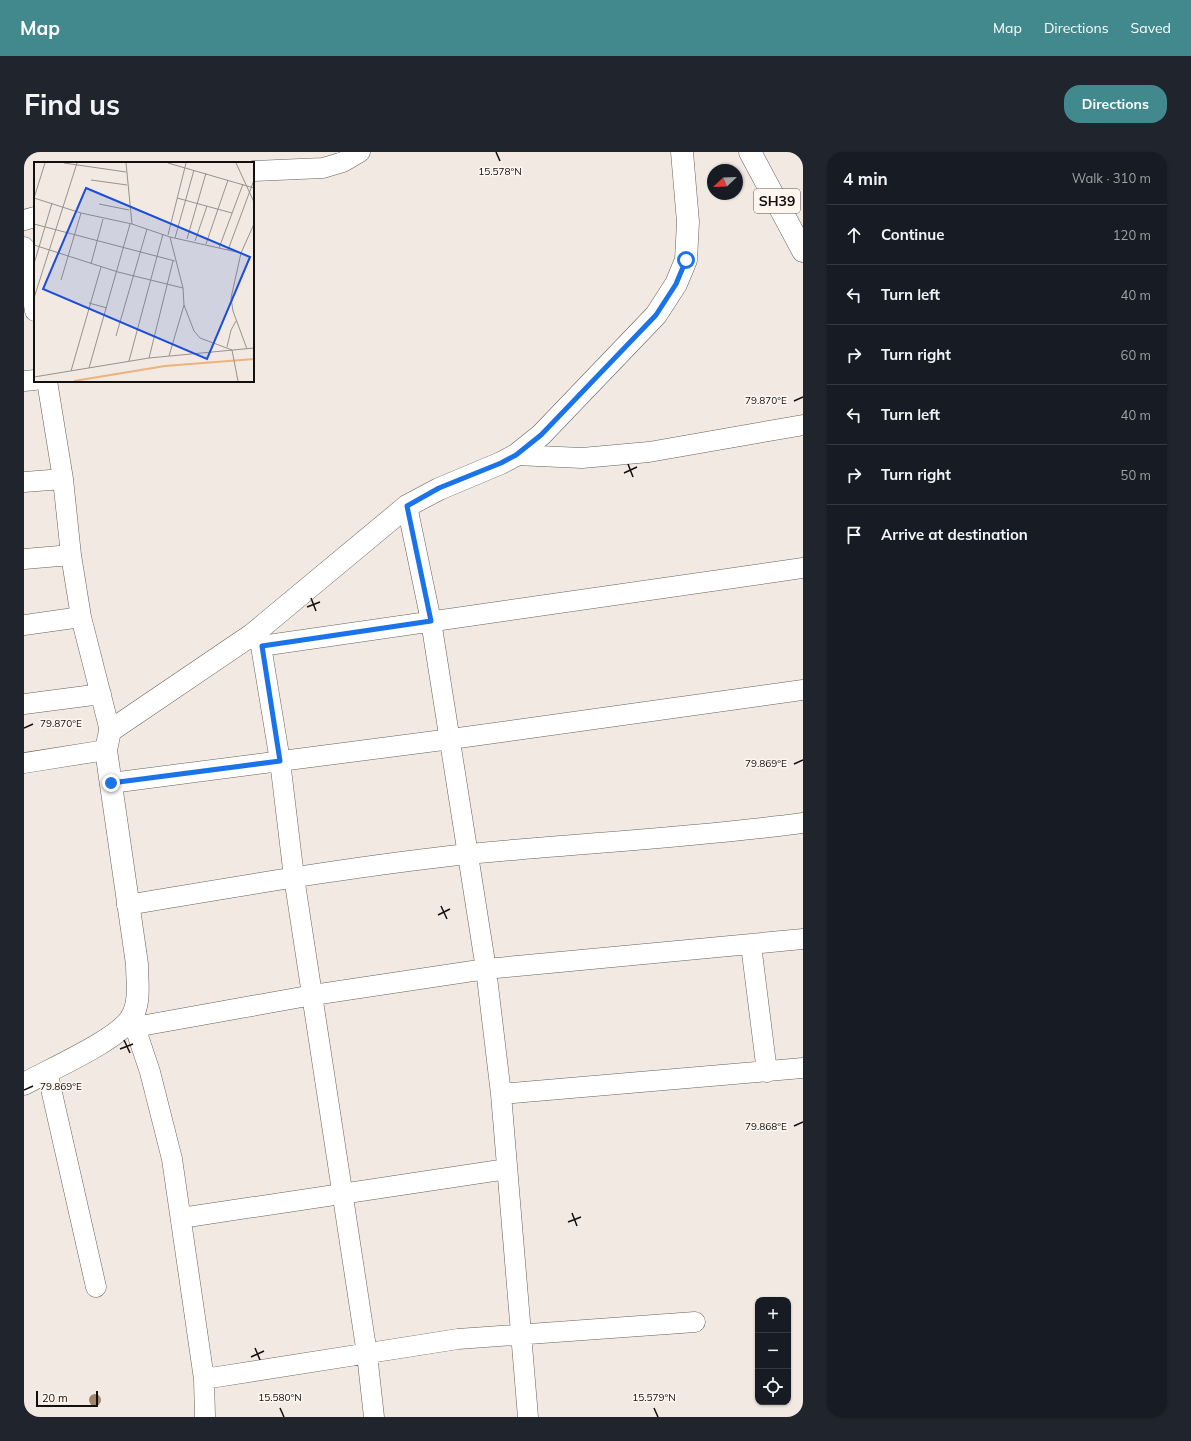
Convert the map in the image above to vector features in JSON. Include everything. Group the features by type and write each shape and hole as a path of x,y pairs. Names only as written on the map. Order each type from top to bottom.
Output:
{"main road":[{"path":"24,1084 115,1035 133,1022 138,996 136,964 111,783 108,740 257,640 407,506 439,488 516,455 541,435 656,315 676,284 686,260 687,252 688,222 682,152"},
{"name":"SH39","path":"750,152 803,250"}],"street":[{"path":"254,171 323,168 343,162 360,152"},
{"path":"24,220 34,217"},
{"path":"24,247 34,304"},
{"path":"24,381 34,380"},
{"path":"24,763 108,740 101,694 81,618 71,555 63,479 47,382"},
{"path":"516,455 582,458 649,452 803,425"},
{"path":"24,482 63,479"},
{"path":"407,506 431,621 451,739 486,969 501,1094 528,1417"},
{"path":"24,559 71,555"},
{"path":"374,1417 367,1354 294,877 280,761 257,640 431,621 673,588 803,568"},
{"path":"24,625 81,618"},
{"path":"111,783 451,739 803,690"},
{"path":"24,704 101,694"},
{"path":"127,905 294,877 469,854 728,833 803,823"},
{"path":"205,1417 204,1379 172,1159 150,1072 133,1022 486,969 803,939"},
{"path":"751,945 767,1072"},
{"path":"501,1094 803,1068"},
{"path":"47,1071 96,1287"},
{"path":"181,1218 507,1169"},
{"path":"204,1379 458,1339 695,1322"}],"route":[{"path":"111,783 280,761 262,646 431,621 407,506 439,488 501,463 516,455 541,435 656,315 676,284 686,260"}]}
